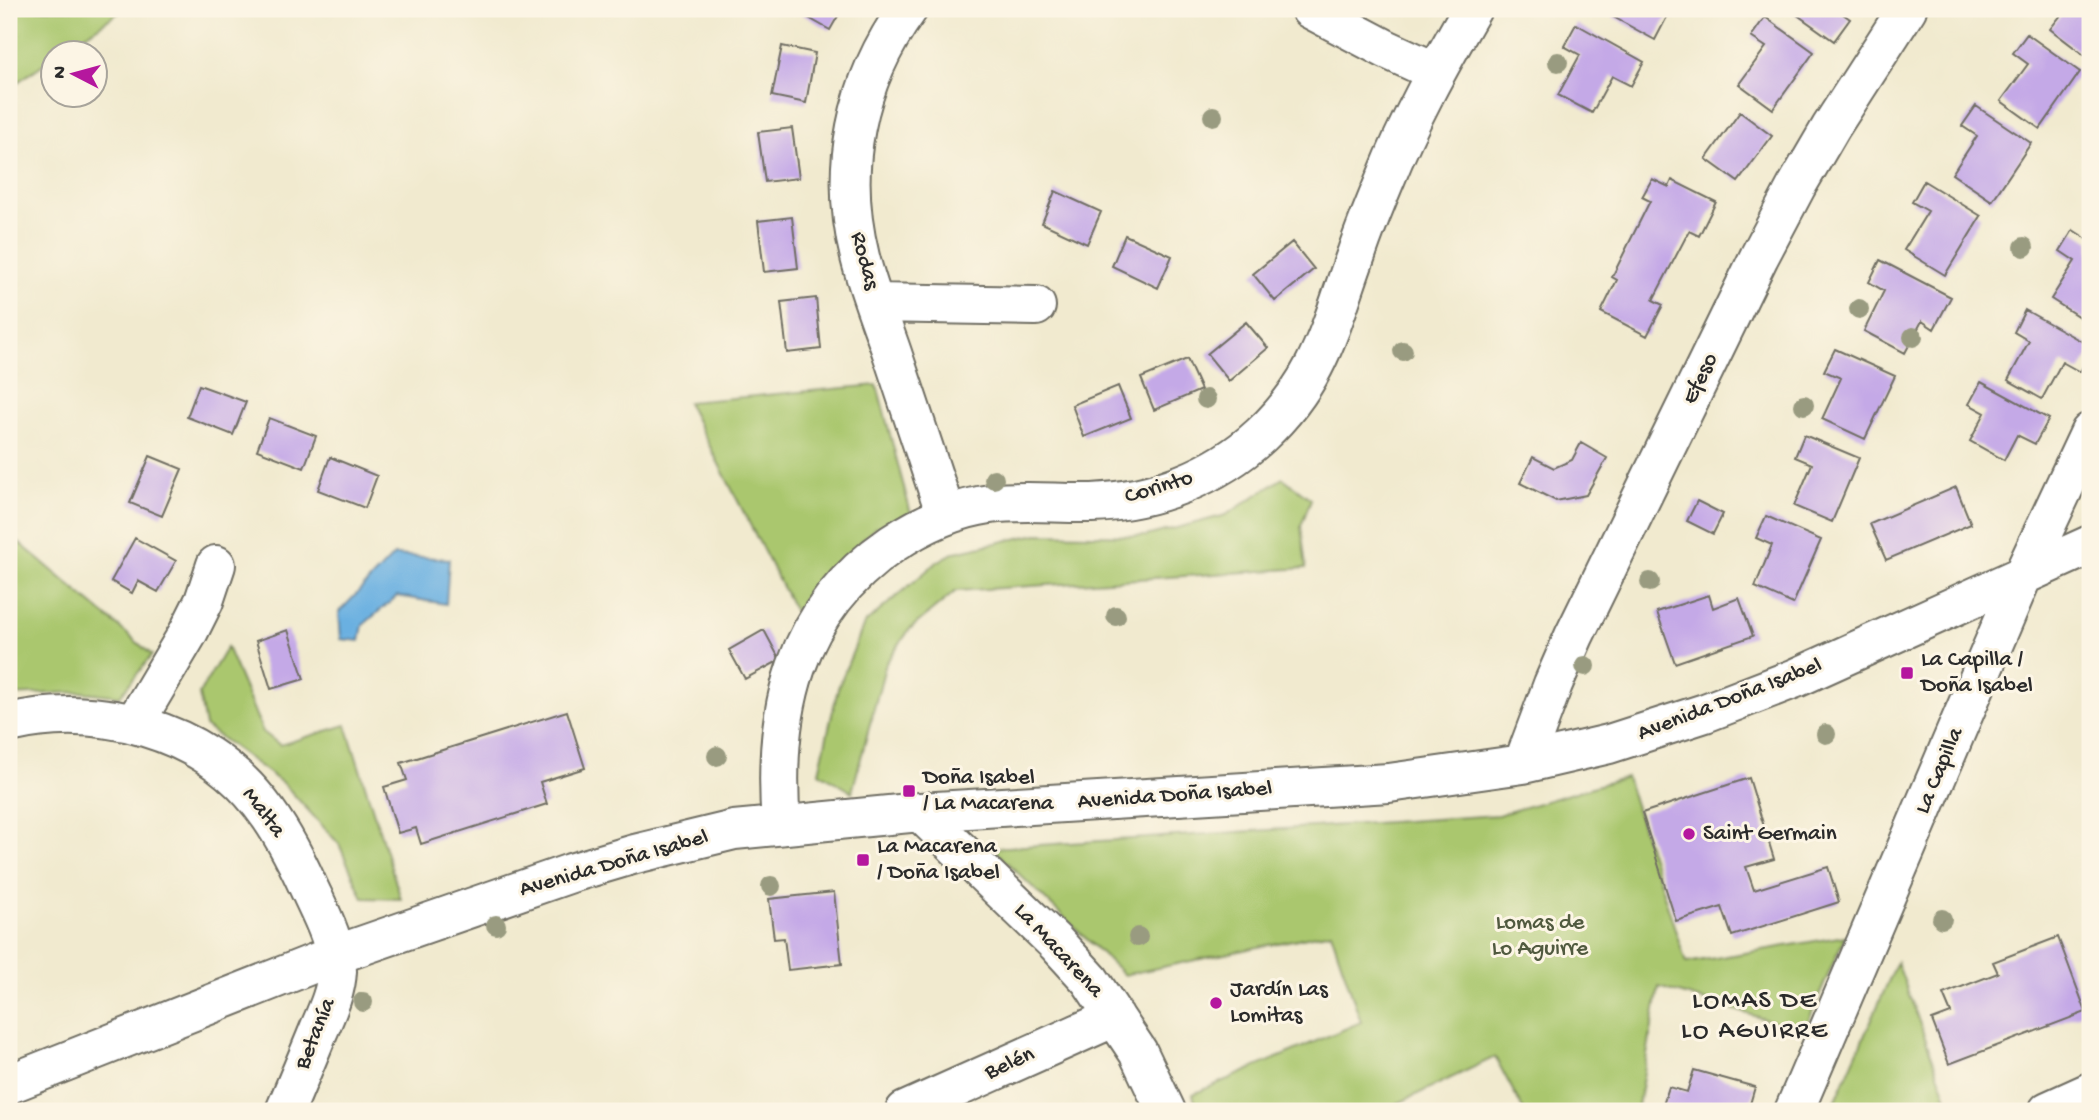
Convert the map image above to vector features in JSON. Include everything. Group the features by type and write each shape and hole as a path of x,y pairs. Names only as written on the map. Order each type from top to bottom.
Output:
{"street":[{"name":"Rodas","path":"908,9 890,36 860,103 851,156 853,219 859,253 946,515"},
{"path":"1310,9 1436,72"},
{"name":"Corinto","path":"780,824 779,755 783,719 797,664 819,617 853,574 920,526 968,508 1015,501 1096,503 1146,496 1171,488 1216,468 1259,436 1295,397 1324,348 1357,251 1402,140 1472,9"},
{"name":"Efeso","path":"1523,764 1574,636 1759,257 1831,127 1907,9"},
{"path":"875,303 1036,306"},
{"name":"La Capilla","path":"1794,1111 2023,575 2090,432"},
{"name":"Avenida Doña Isabel","path":"9,1084 335,955 571,873 734,830 920,812 1389,783 1523,764 1609,744 1705,713 1796,678 2090,545"},
{"path":"134,724 188,633 204,601 216,565"},
{"name":"Malta","path":"9,723 75,716 134,724 194,748 235,777 259,801 297,862 335,955"},
{"name":"La Macarena","path":"920,812 1074,961 1138,1052 1166,1111"},
{"name":"Betanía","path":"285,1111 335,989 335,955"},
{"name":"Belén","path":"905,1111 1115,1017"},
{"path":"2048,1111 2090,1092"}],"green space":[{"path":"9,9 124,9 81,38 38,38 38,68 9,88"},
{"path":"877,385 911,514 875,528 828,573 795,612 687,402"},
{"path":"1283,478 1311,499 1301,526 1306,568 956,591 910,629 886,663 852,792 819,772 838,688 864,624 937,562 955,552 1037,534 1146,536 1226,515"},
{"path":"9,534 152,655 120,696 82,692 9,695"},
{"path":"227,647 263,732 280,745 346,725 401,899 363,898 339,844 285,785 205,726 199,694"},
{"name":"Lomas de Lo Aguirre","path":"1626,777 1686,963 1845,936 1804,1031 1659,987 1637,1111 1524,1111 1495,1057 1382,1111 1197,1111 1193,1094 1361,1022 1331,932 1124,975 992,848 1498,815"},
{"path":"1897,962 1952,1111 1831,1111"}],"water":[{"path":"394,555 449,559 446,604 397,596 363,625 360,641 341,639 339,612"}],"building":[{"path":"802,9 842,9 830,30 800,13"},
{"path":"1599,9 1656,9 1668,15 1655,40"},
{"path":"1789,9 1836,9 1850,19 1834,41"},
{"path":"2066,9 2090,9 2088,58 2050,29"},
{"path":"1765,17 1814,52 1773,109 1739,84 1766,47 1751,37"},
{"path":"1576,24 1644,62 1631,86 1612,76 1592,113 1558,95 1580,55 1564,46"},
{"path":"2027,34 2080,72 2040,129 2001,101 2028,64 2013,53"},
{"path":"782,46 815,53 806,103 772,96"},
{"path":"1976,106 2031,143 1992,201 1952,174 1977,136 1962,126"},
{"path":"1740,112 1772,136 1738,182 1706,159"},
{"path":"792,128 799,178 765,182 758,132"},
{"path":"1652,179 1669,187 1672,180 1716,202 1699,236 1689,231 1653,300 1663,305 1647,336 1601,312 1617,280 1612,277 1650,201 1642,197"},
{"path":"1924,181 1981,216 1945,275 1904,250 1928,211 1912,202"},
{"path":"1055,191 1101,212 1087,244 1042,223"},
{"path":"792,217 798,268 764,272 758,221"},
{"path":"2073,230 2090,241 2090,310 2084,320 2051,299 2075,261 2060,251"},
{"path":"1125,235 1172,256 1158,288 1112,266"},
{"path":"1292,242 1314,269 1275,301 1253,274"},
{"path":"1880,260 1951,297 1934,329 1922,321 1905,353 1864,331 1884,291 1869,282"},
{"path":"816,298 821,349 787,353 781,302"},
{"path":"2025,310 2090,346 2090,353 2080,372 2062,362 2042,399 2008,380 2029,341 2014,332"},
{"path":"1246,322 1268,348 1229,381 1207,354"},
{"path":"1835,349 1895,376 1865,439 1822,419 1841,378 1824,371"},
{"path":"1187,359 1201,390 1154,410 1141,378"},
{"path":"1981,382 2049,419 2035,444 2017,435 2004,460 1970,441 1985,413 1969,404"},
{"path":"199,385 246,402 233,435 187,417"},
{"path":"1118,386 1131,418 1084,437 1072,405"},
{"path":"269,418 316,436 304,468 257,450"},
{"path":"1804,435 1859,458 1832,522 1794,506 1812,464 1795,457"},
{"path":"1581,443 1607,458 1586,495 1556,501 1520,483 1533,457 1554,468 1572,460"},
{"path":"150,456 182,469 162,516 130,503"},
{"path":"330,457 377,476 365,508 318,490"},
{"path":"1956,487 1971,524 1886,560 1870,524"},
{"path":"1697,501 1723,514 1713,534 1687,521"},
{"path":"1766,516 1821,540 1793,604 1755,587 1772,545 1756,538"},
{"path":"135,538 176,561 158,592 138,581 132,593 111,581"},
{"path":"1709,595 1713,608 1739,598 1753,636 1675,663 1657,612"},
{"path":"288,630 304,679 271,689 256,641"},
{"path":"764,630 780,660 745,679 729,650"},
{"path":"567,711 585,768 540,782 547,804 421,844 416,828 398,833 384,787 407,780 401,763"},
{"path":"1749,778 1774,859 1746,867 1754,890 1828,867 1839,902 1732,936 1722,907 1676,921 1642,813"},
{"path":"834,892 842,964 788,970 784,938 774,939 769,899"},
{"path":"2058,937 2086,1012 1949,1064 1932,1020 1951,1013 1943,994 1998,973 1993,962"},
{"path":"1694,1070 1755,1087 1748,1111 1684,1111 1663,1105 1669,1087 1687,1092"}],"place":[{"name":"La Capilla / Doña Isabel","path":"1907,673"},
{"name":"Doña Isabel / La Macarena","path":"909,791"},
{"name":"Saint Germain","path":"1689,834"},
{"name":"La Macarena / Doña Isabel","path":"863,860"},
{"name":"Jardín Las Lomitas","path":"1216,1003"}],"district":[{"name":"LOMAS DE LO AGUIRRE","path":"1755,1017"}]}
